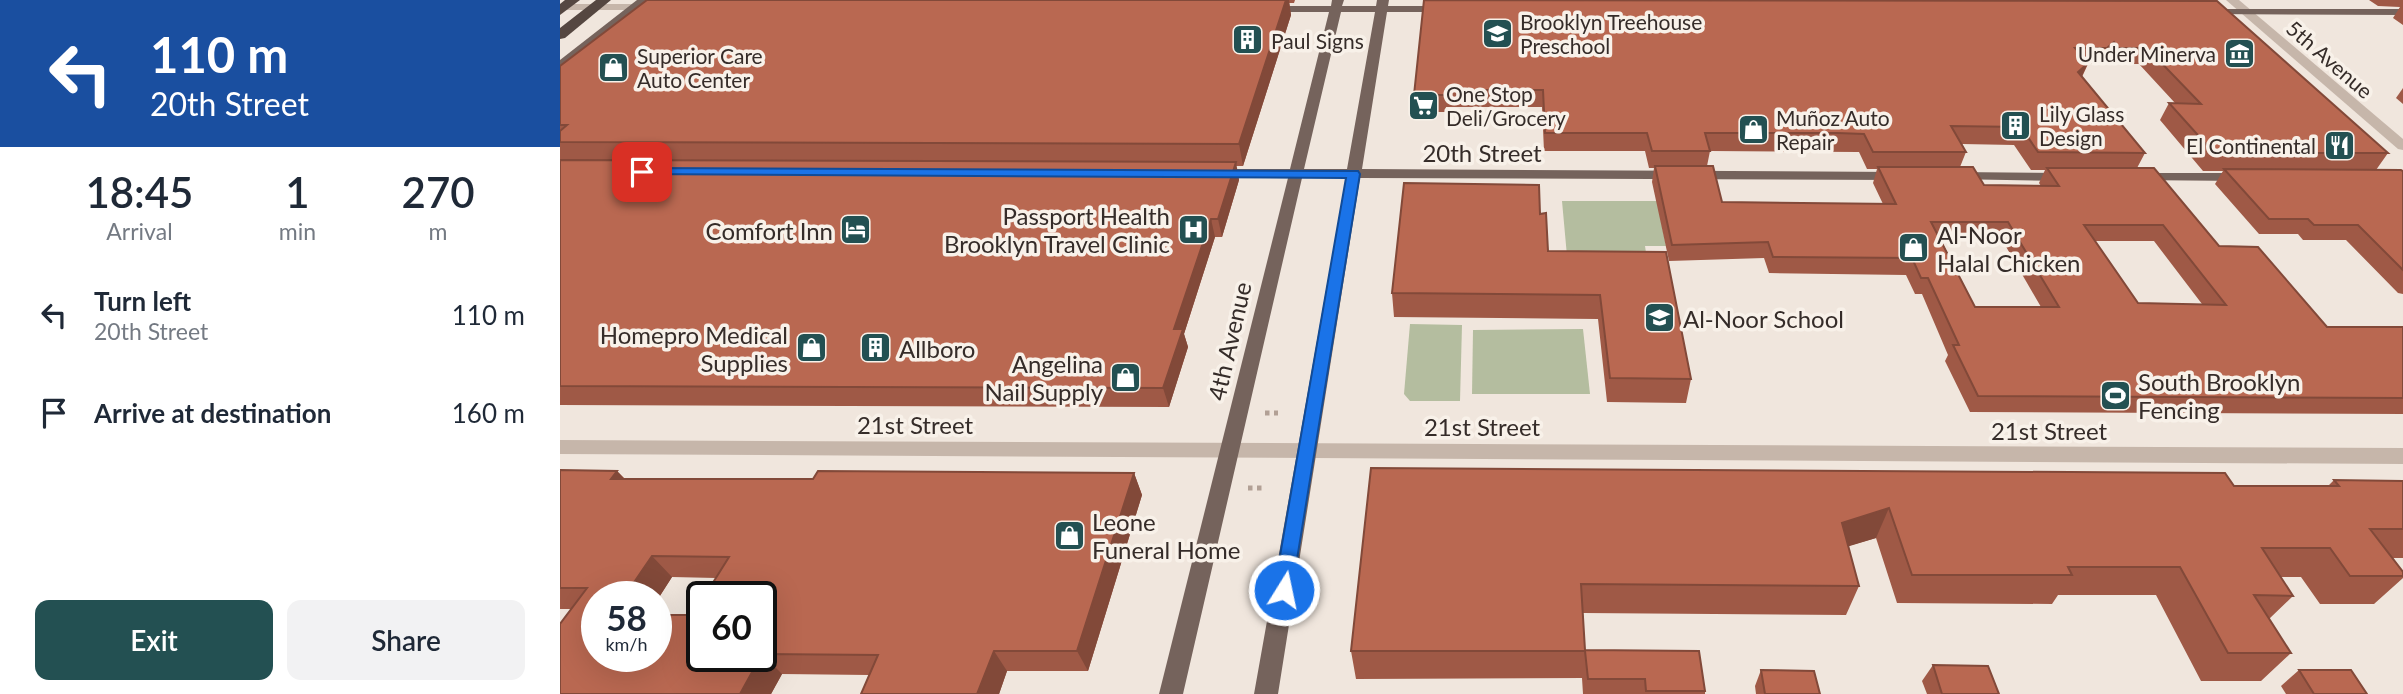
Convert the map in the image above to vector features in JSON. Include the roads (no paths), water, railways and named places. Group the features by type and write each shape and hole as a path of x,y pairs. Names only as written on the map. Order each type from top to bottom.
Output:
{"highway":[{"path":"560,9 573,0"},
{"path":"560,35 604,0"}],"main road":[{"path":"1255,9 1337,4 1456,9"},
{"name":"4th Avenue","path":"1171,694 1337,4"},
{"path":"1266,694 1382,4"},
{"path":"560,66 645,5"},
{"path":"2194,11 2403,12"},
{"name":"20th Street","path":"1203,173 1906,176"},
{"path":"1947,176 2085,177"},
{"path":"2127,177 2252,177"}],"street":[{"name":"5th Avenue","path":"2232,0 2403,146"},
{"path":"560,9 645,5"},
{"name":"21st Street","path":"560,447 2403,456"}],"place":[{"name":"Brooklyn Treehouse Preschool","path":"1497,33"},
{"name":"Paul Signs","path":"1248,40"},
{"name":"Under Minerva","path":"2239,53"},
{"name":"Superior Care Auto Center","path":"614,67"},
{"name":"One Stop Deli/Grocery","path":"1423,105"},
{"name":"Lily Glass Design","path":"2016,125"},
{"name":"Muñoz Auto Repair","path":"1753,129"},
{"name":"El Continental","path":"2339,145"},
{"name":"Passport Health Brooklyn Travel Clinic","path":"1193,229"},
{"name":"Comfort Inn","path":"856,230"},
{"name":"Al-Noor Halal Chicken","path":"1914,248"},
{"name":"Al-Noor School","path":"1660,318"},
{"name":"Homepro Medical Supplies","path":"811,348"},
{"name":"Allboro","path":"876,348"},
{"name":"Angelina Nail Supply","path":"1126,377"},
{"name":"South Brooklyn Fencing","path":"2115,395"},
{"name":"Leone Funeral Home","path":"1069,535"}]}
